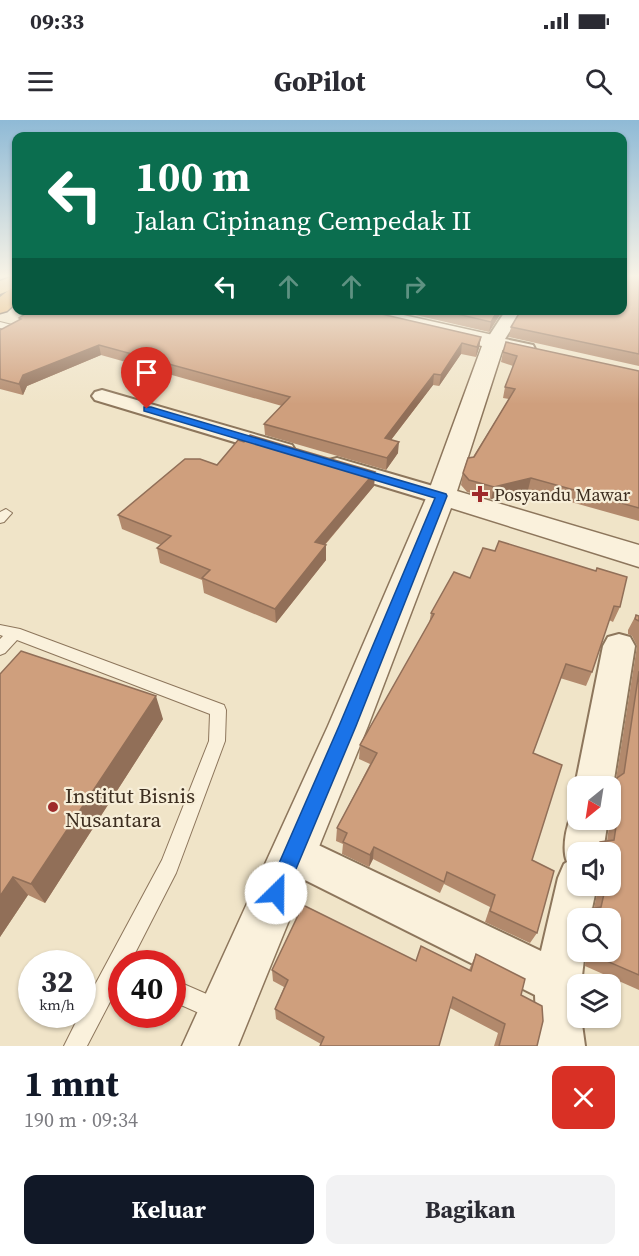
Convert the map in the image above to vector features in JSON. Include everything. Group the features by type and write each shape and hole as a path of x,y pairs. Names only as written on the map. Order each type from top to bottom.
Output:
{"street":[{"path":"388,318 539,352"},
{"path":"217,1030 441,496 494,342 510,318"},
{"path":"102,396 639,556"},
{"path":"596,776 619,646"},
{"path":"293,853 557,982"},
{"path":"561,1046 557,1023 557,982 574,896"}],"lane":[{"path":"0,336 23,322"},
{"path":"0,325 13,328"},
{"path":"0,649 8,631 218,710 217,741 169,866 128,950"},
{"path":"75,1046 108,988"},
{"path":"186,1002 217,1030"}],"building":[{"path":"400,318 481,337 477,347 462,343 441,375 434,374 385,438 399,442 387,458 264,424 290,397 99,345 23,375 19,384 0,379 0,330 21,319"},
{"path":"475,318 493,318 491,322"},
{"path":"516,318 639,318 639,354 511,327"},
{"path":"506,342 639,371 639,508 531,478 494,487 469,480 463,473 468,458 474,457 515,389 505,387 517,356 503,352"},
{"path":"250,435 375,472 315,542 326,545 275,609 202,578 210,570 157,548 171,536 118,515 185,459 200,459 217,465 238,440 244,442"},
{"path":"499,541 596,571 597,568 627,577 620,607 614,606 592,672 566,664 533,753 562,765 532,860 554,871 537,933 490,911 495,895 447,872 444,882 374,847 370,855 343,842 347,833 337,828 377,753 360,745 434,614 431,613 454,572 470,578 483,548 495,551"},
{"name":"Institut Bisnis Nusantara","path":"21,651 156,696 31,884 13,877 0,896 0,674"},
{"path":"639,671 639,975 609,962 621,962 621,908 596,908 601,907 604,896 621,896 621,842 600,842 614,840 615,830 621,830 620,776 624,773"},
{"path":"303,905 416,961 421,946 471,971 476,954 525,979 521,995 542,1006 543,1021 537,1046 499,1046 505,1024 453,997 439,1046 320,1046 324,1037 275,1009 288,980 272,970"}],"place":[{"name":"Posyandu Mawar","path":"480,494"},
{"name":"Institut Bisnis Nusantara","path":"53,807"}],"route":[{"path":"147,409 441,496 348,726 276,893"}]}
